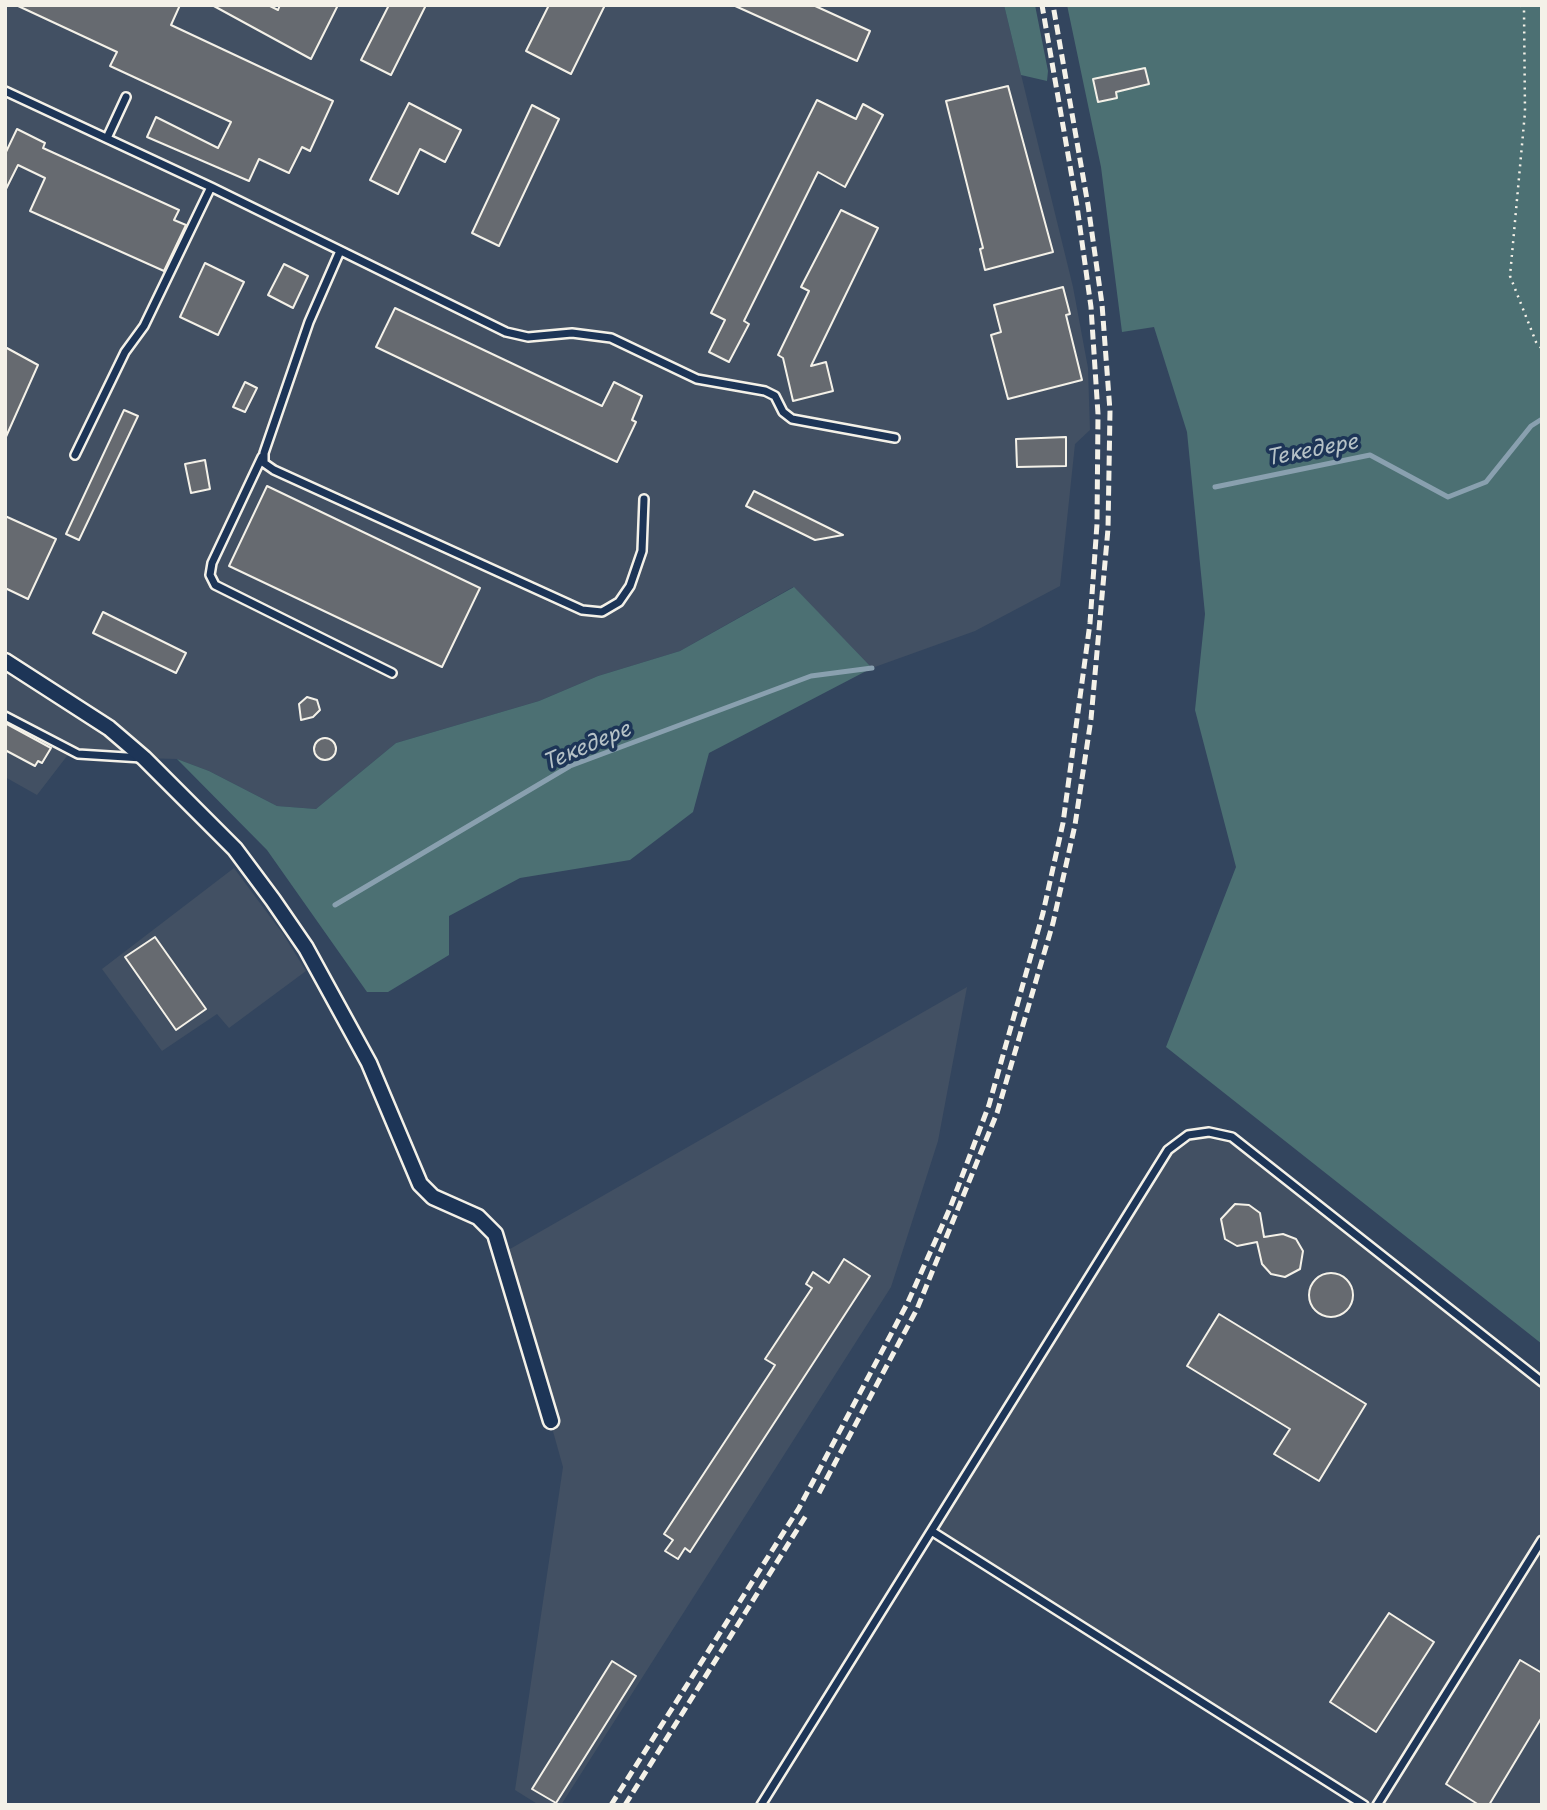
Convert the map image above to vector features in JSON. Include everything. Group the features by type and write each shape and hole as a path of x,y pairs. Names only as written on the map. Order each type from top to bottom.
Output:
{"street":[{"path":"5,662 109,728 144,758 235,849 306,948 369,1063 420,1184 433,1198 478,1217 495,1234 551,1421"}],"lane":[{"path":"5,91 211,187 506,332 528,337 572,334 611,338 696,379 765,391 775,396 783,412 792,419 895,438"},
{"path":"107,138 126,97"},
{"path":"75,455 125,352 144,326 211,187"},
{"path":"340,251 309,322 264,453 212,563 210,575 215,585 392,673"},
{"path":"264,453 264,463 274,470 582,610 602,612 619,602 630,586 642,551 643,499"},
{"path":"5,716 78,754 144,758"},
{"path":"761,1805 1168,1150 1188,1135 1209,1132 1232,1137 1542,1382"},
{"path":"933,1532 1364,1805"},
{"path":"1377,1805 1542,1540"}],"path":[{"path":"1520,5 1524,10 1525,112 1510,276 1536,342 1542,349"}],"shaded area":[{"path":"5,5 1004,5 1073,287 1088,368 1090,430 1075,444 1060,586 975,631 872,668 793,587 680,651 598,676 539,701 396,743 316,809 277,806 209,771 177,759 67,756 37,795 5,777"},
{"path":"234,868 283,934 306,971 229,1028 217,1014 162,1051 102,969"},
{"path":"967,987 938,1141 891,1287 561,1805 539,1805 515,1790 563,1467 503,1253"},
{"path":"1209,1132 1232,1137 1542,1382 1542,1805 1364,1805 933,1532 1168,1150 1188,1135"}],"green space":[{"path":"1004,5 1035,5 1048,71 1047,81 1021,75"},
{"path":"1067,5 1542,5 1542,1344 1166,1047 1236,867 1195,710 1205,614 1187,432 1154,327 1122,332 1101,167"},
{"path":"794,587 872,668 709,753 693,812 630,860 520,878 449,916 449,955 388,992 367,992 267,850 177,759 209,771 277,806 316,809 396,743 539,701 598,676 680,651"}],"building":[{"path":"16,5 180,5 171,25 333,101 310,151 302,147 289,173 259,159 249,181 147,137 156,117 218,148 231,122 110,66 117,52"},
{"path":"212,5 268,5 278,10 280,5 338,5 311,59"},
{"path":"389,5 426,5 391,75 361,60"},
{"path":"549,5 605,5 571,74 526,51"},
{"path":"733,5 813,5 870,31 857,61"},
{"path":"1145,68 1149,84 1116,92 1117,98 1098,102 1093,79"},
{"path":"1008,86 1053,252 985,270 980,249 983,248 946,101"},
{"path":"817,100 856,119 863,104 883,115 845,187 818,172 744,321 749,324 729,362 709,352 725,320 711,313"},
{"path":"409,103 461,130 445,162 420,149 398,194 370,180"},
{"path":"532,105 559,119 499,246 472,233"},
{"path":"17,129 45,143 43,148 179,210 174,220 186,225 164,271 30,211 45,178 18,165 5,191 5,154"},
{"path":"841,210 878,228 811,366 826,362 833,391 793,401 783,358 778,355 809,291 801,287"},
{"path":"205,263 244,282 218,335 180,317"},
{"path":"284,264 308,276 293,308 268,295"},
{"path":"1063,287 1070,314 1066,315 1082,380 1008,399 991,335 1001,332 994,305"},
{"path":"395,308 602,406 614,382 642,396 632,420 636,422 617,462 376,347"},
{"path":"5,347 38,365 5,439"},
{"path":"245,382 257,388 245,412 233,407"},
{"path":"124,410 138,416 79,540 66,534"},
{"path":"1066,437 1066,466 1017,467 1016,439"},
{"path":"205,460 210,489 191,493 185,464"},
{"path":"267,486 480,588 442,667 229,566"},
{"path":"754,491 843,535 815,540 746,506"},
{"path":"5,516 56,539 28,599 5,588"},
{"path":"103,612 186,653 176,673 93,633"},
{"path":"307,697 317,700 320,710 313,717 301,720 299,704"},
{"path":"5,723 51,748 42,763 38,761 35,766 5,750"},
{"path":"325,738 333,741 336,749 333,757 325,760 317,757 314,749 317,741"},
{"path":"155,937 206,1009 176,1030 125,957"},
{"path":"1235,1204 1249,1205 1260,1213 1264,1237 1283,1234 1296,1239 1303,1251 1300,1269 1285,1277 1271,1274 1262,1264 1257,1242 1237,1246 1225,1239 1221,1219"},
{"path":"844,1259 870,1276 690,1552 685,1548 678,1559 665,1551 673,1540 664,1534 775,1365 765,1359 812,1288 806,1284 813,1272 829,1283"},
{"path":"1331,1273 1346,1280 1353,1295 1346,1310 1331,1317 1316,1310 1309,1295 1316,1280"},
{"path":"1219,1314 1366,1404 1319,1481 1274,1454 1290,1429 1187,1366"},
{"path":"1389,1613 1434,1642 1376,1732 1330,1702"},
{"path":"1520,1660 1542,1673 1542,1717 1489,1805 1479,1805 1446,1784"},
{"path":"612,1661 636,1676 556,1803 532,1789"}],"waterway":[{"name":"Текедере","path":"1215,487 1370,455 1448,497 1486,482 1531,426 1542,419"},
{"name":"Текедере","path":"335,905 570,766 811,676 872,668"}],"railway":[{"path":"611,1805 799,1508 908,1302 950,1208 989,1105 1043,913 1063,823 1090,623 1097,524 1098,414 1091,307 1077,206 1042,5"},
{"path":"819,1493 917,1309 997,1113 1053,923 1075,825 1091,719 1108,529 1110,411 1102,304 1088,205 1053,5"},
{"path":"625,1805 807,1514"}]}
